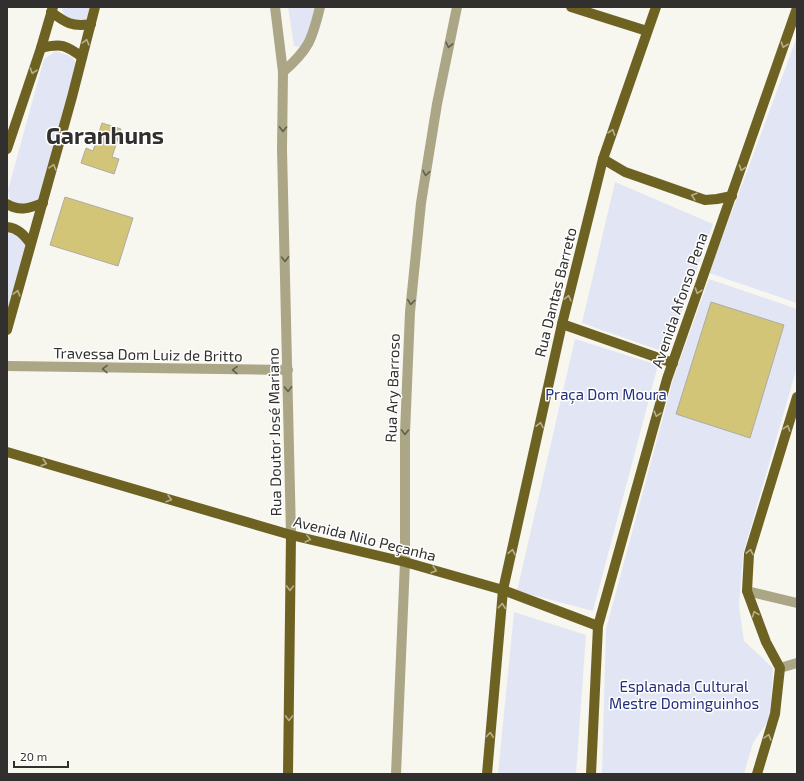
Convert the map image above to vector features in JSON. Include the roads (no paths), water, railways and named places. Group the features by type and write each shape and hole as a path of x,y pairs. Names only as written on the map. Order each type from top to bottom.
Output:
{"main road":[{"path":"7,330 30,243 72,97 95,7"},
{"path":"571,7 647,31"},
{"name":"Rua Dantas Barreto","path":"487,774 503,590 562,324 603,159 656,7"},
{"name":"Avenida Afonso Pena","path":"591,774 598,626 667,379 797,8"},
{"path":"8,145 41,48 52,10 69,24 79,26 91,24"},
{"path":"41,48 54,44 64,46 82,57"},
{"path":"603,159 625,172 705,200 717,200 732,196"},
{"path":"7,204 19,209 26,209 43,202"},
{"path":"7,227 13,227 22,232 30,243"},
{"path":"562,324 673,363"},
{"path":"757,774 775,714 780,668 766,642 747,591 749,554 797,397"},
{"name":"Avenida Nilo Peçanha","path":"7,452 291,534 405,562 503,590 598,626"},
{"name":"Rua Doutor José Mariano","path":"288,774 291,534"}],"street":[{"name":"Rua Doutor José Mariano","path":"276,7 283,72 282,149 291,534"},
{"path":"283,72 304,51 311,39 320,7"},
{"name":"Rua Ary Barroso","path":"396,774 405,562 405,434 410,312 421,203 436,104 457,7"},
{"name":"Travessa Dom Luiz de Britto","path":"7,366 288,370"},
{"path":"747,591 797,603"},
{"path":"780,668 797,663"}],"district":[{"name":"Garanhuns","path":"105,135"}],"park label":[{"name":"Praça Dom Moura","path":"606,394"},
{"name":"Esplanada Cultural Mestre Dominguinhos","path":"684,694"}]}
